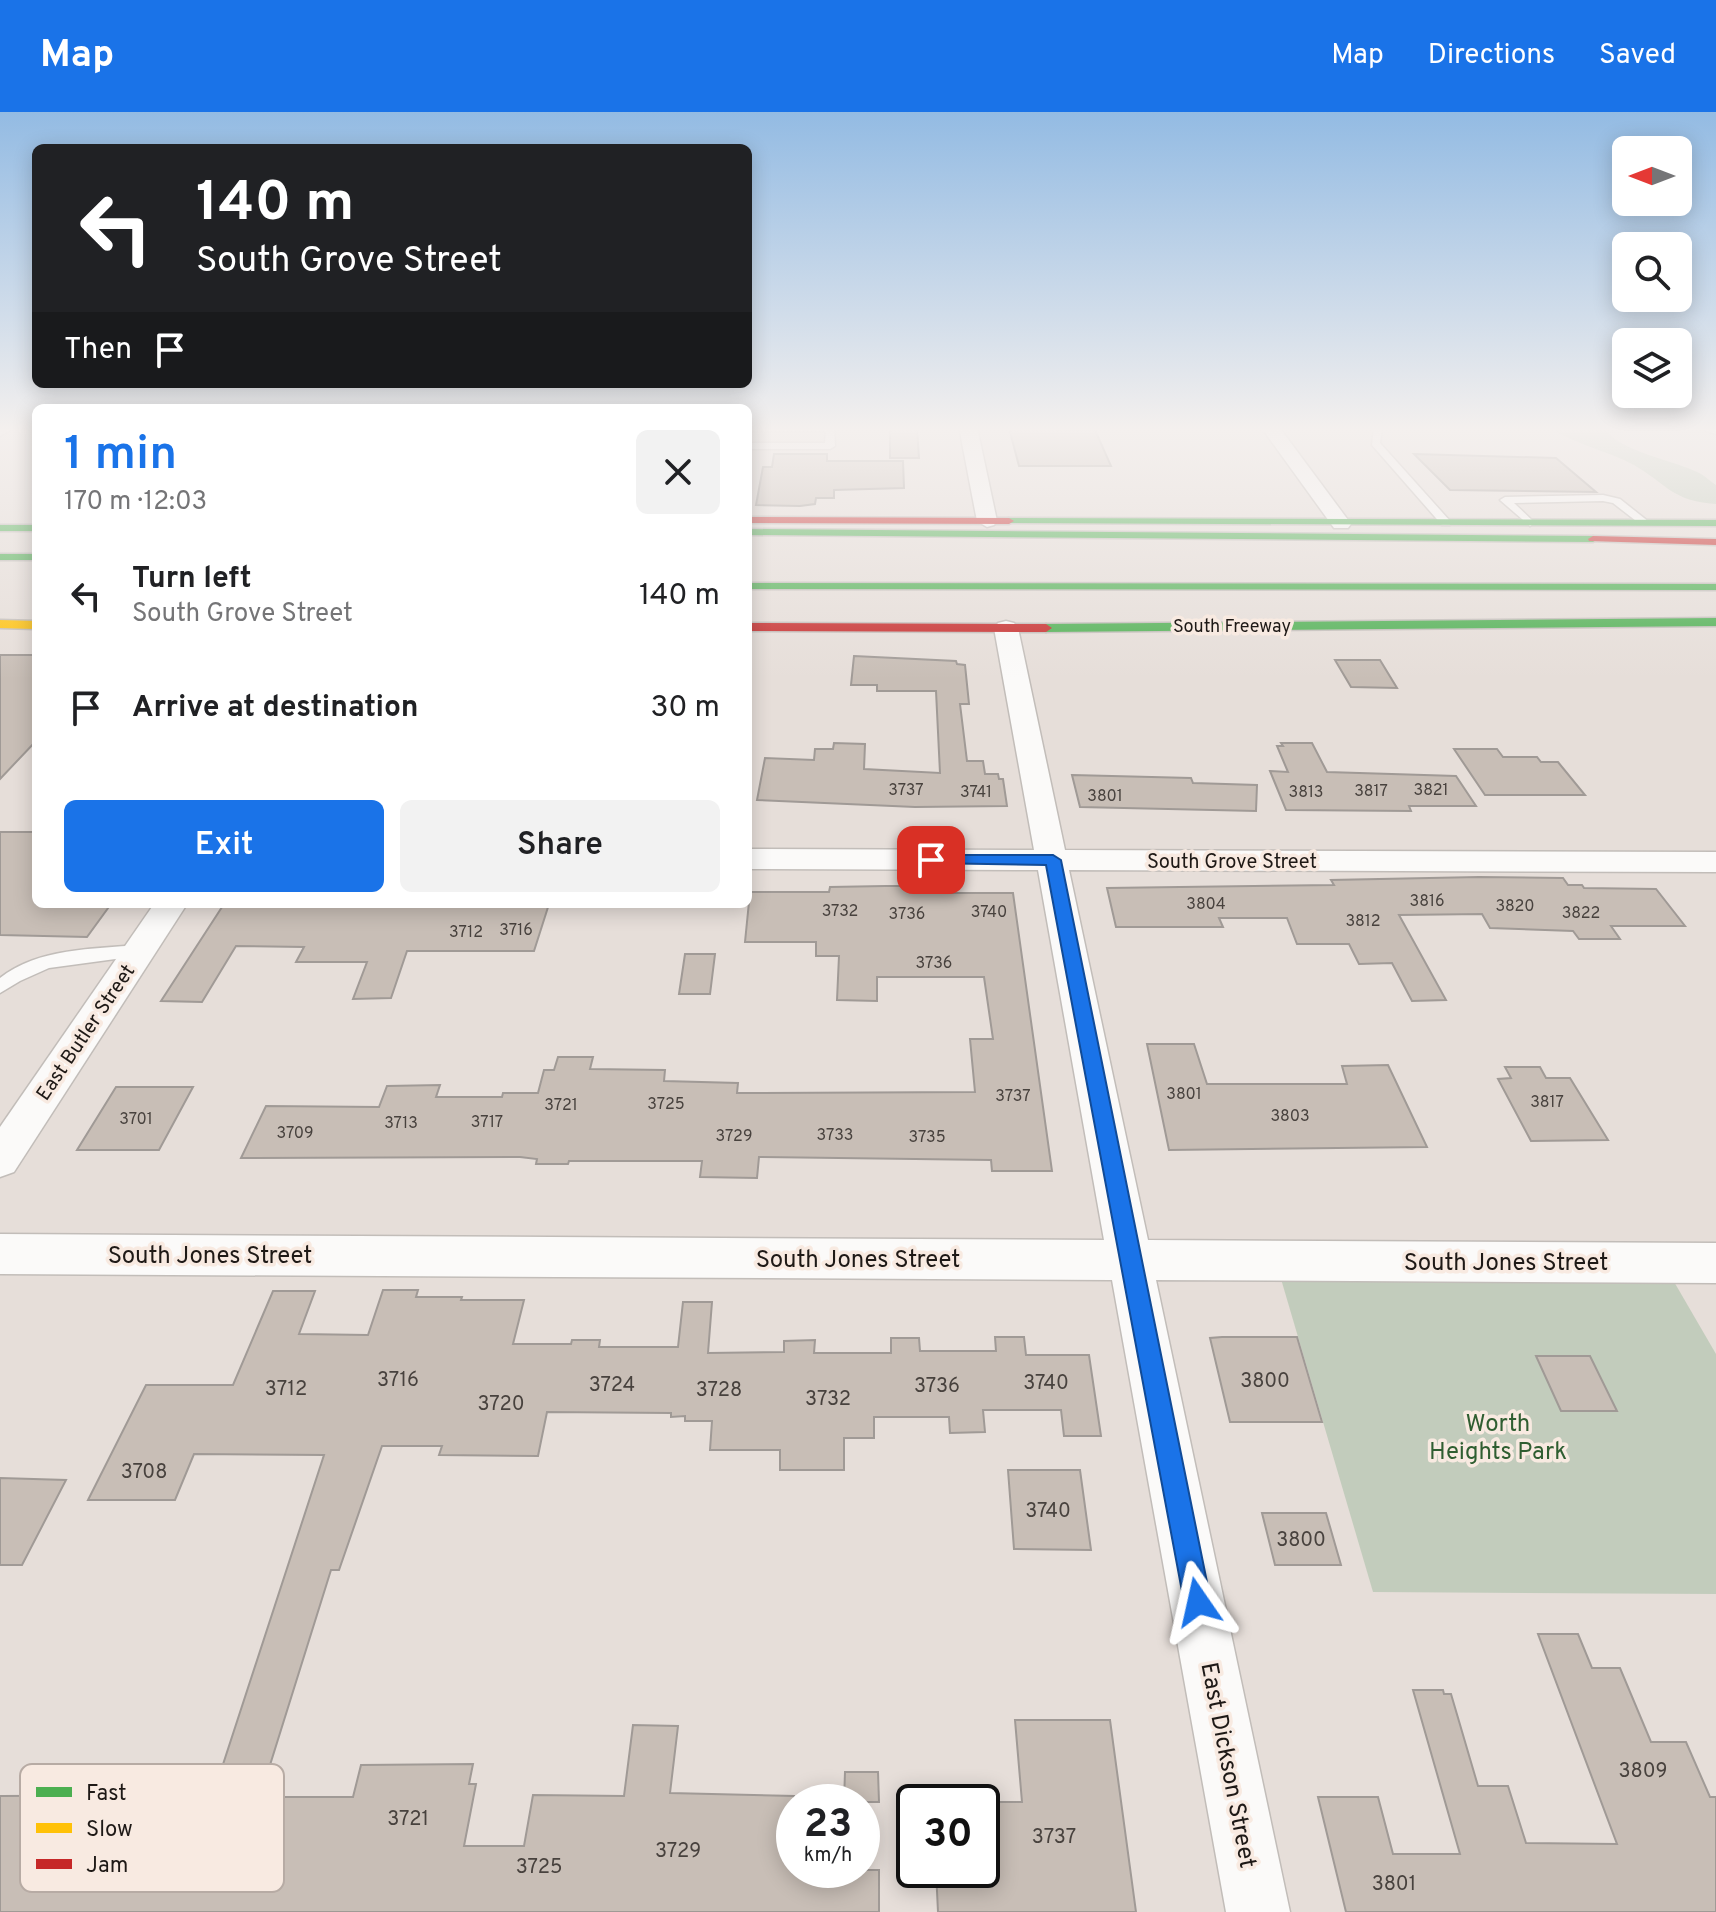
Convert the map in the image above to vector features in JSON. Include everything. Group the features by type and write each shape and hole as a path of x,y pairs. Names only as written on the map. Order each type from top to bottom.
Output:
{"main road":[{"path":"752,520 1716,523"},
{"path":"0,528 32,528"},
{"path":"752,532 1457,536 1716,542"},
{"path":"1477,557 1716,556"},
{"path":"0,557 32,557"},
{"name":"South Freeway","path":"752,586 1716,587"},
{"path":"1096,587 1169,604 1224,605"},
{"path":"1330,607 1713,622"},
{"name":"South Freeway","path":"752,627 1713,622"},
{"path":"0,624 32,625"}],"street":[{"path":"985,511 987,521"},
{"path":"1331,511 1341,524"},
{"name":"East Dickson Street","path":"1006,628 1258,1912"},
{"name":"South Grove Street","path":"752,859 1716,862"},
{"name":"East Butler Street","path":"0,1160 168,908"},
{"name":"South Jones Street","path":"0,1254 1716,1263"}],"lane":[{"path":"1435,511 1446,523"},
{"path":"1517,511 1530,523"},
{"path":"1629,511 1644,522"},
{"path":"0,987 31,968 67,959 139,951"}],"green space":[{"name":"Worth Heights Park","path":"1281,1279 1673,1280 1716,1354 1716,1594 1373,1592"}],"building":[{"path":"0,655 32,655 32,745 0,779"},
{"path":"854,656 956,661 965,665 969,704 960,704 967,761 983,761 985,774 998,774 999,779 1003,779 1007,806 915,807 757,800 765,758 814,760 815,749 833,749 834,743 865,744 864,769 940,773 936,691 877,691 877,685 851,685"},
{"path":"1335,660 1380,660 1397,688 1351,687"},
{"path":"1281,743 1312,743 1327,772 1456,776 1476,806 1409,806 1411,811 1286,810 1270,771 1288,772 1277,746 1283,746"},
{"path":"1454,749 1497,749 1503,757 1537,757 1541,762 1558,762 1585,795 1485,795"},
{"path":"1072,775 1191,778 1193,783 1257,785 1256,811 1080,807"},
{"path":"0,832 32,832 32,908 108,908 87,937 0,935"},
{"path":"1563,878 1568,885 1582,885 1584,888 1656,889 1685,926 1611,926 1620,939 1579,939 1573,931 1490,928 1482,914 1399,915 1446,1000 1412,1001 1392,963 1359,964 1349,944 1297,944 1287,918 1219,918 1223,927 1116,927 1107,888 1334,885 1331,880"},
{"path":"927,886 927,893 1013,893 1052,1171 992,1171 991,1160 759,1157 757,1178 700,1177 702,1161 569,1161 568,1164 536,1164 537,1159 520,1157 241,1158 266,1106 379,1107 387,1086 440,1085 436,1097 502,1097 503,1093 538,1093 544,1070 554,1070 558,1057 593,1057 590,1069 665,1070 664,1081 738,1083 737,1093 975,1092 970,1039 993,1039 984,977 877,977 877,1001 837,1000 839,956 816,956 816,942 745,942 752,892 829,892 830,887"},
{"path":"221,908 548,908 534,951 407,951 391,998 353,999 367,962 296,962 304,947 236,946 202,1002 161,1001"},
{"path":"685,954 715,954 710,994 679,994"},
{"path":"1147,1044 1194,1044 1207,1084 1347,1084 1342,1066 1388,1065 1427,1147 1169,1150"},
{"path":"1505,1067 1540,1067 1546,1078 1570,1078 1608,1140 1531,1141 1498,1079 1511,1078"},
{"path":"116,1087 193,1087 159,1150 77,1150"},
{"path":"383,1290 418,1290 416,1297 524,1300 513,1344 571,1344 572,1340 600,1340 599,1347 678,1347 683,1302 712,1302 708,1353 784,1352 784,1341 815,1340 814,1353 891,1353 891,1338 919,1338 920,1351 996,1351 995,1337 1024,1337 1026,1355 1089,1355 1101,1436 1064,1436 1061,1410 983,1410 985,1432 950,1433 949,1417 874,1417 874,1438 844,1438 844,1470 780,1470 780,1450 710,1450 712,1421 685,1421 685,1416 671,1417 671,1413 547,1412 538,1456 439,1455 442,1446 382,1446 339,1570 331,1570 270,1764 223,1764 324,1455 194,1454 175,1500 88,1500 146,1385 233,1385 273,1291 315,1291 299,1334 368,1335"},
{"path":"1297,1337 1322,1422 1230,1422 1210,1338"},
{"path":"1536,1356 1590,1356 1617,1411 1561,1411"},
{"path":"1008,1470 1080,1470 1091,1550 1014,1549"},
{"path":"0,1478 66,1480 22,1565 0,1565"},
{"path":"1262,1513 1326,1513 1341,1565 1275,1565"},
{"path":"1538,1634 1578,1634 1592,1668 1620,1668 1651,1742 1686,1742 1710,1797 1716,1797 1716,1912 1346,1912 1318,1797 1378,1797 1393,1854 1460,1854 1413,1690 1443,1690 1444,1694 1451,1694 1478,1786 1508,1786 1526,1843 1617,1844"},
{"path":"1015,1720 1110,1720 1136,1912 938,1912 937,1888 1000,1888 1000,1802 1022,1802"},
{"path":"633,1725 678,1726 670,1793 776,1796 776,1888 879,1888 879,1912 0,1912 0,1796 20,1796 20,1892 284,1892 284,1797 353,1797 361,1765 473,1764 469,1784 476,1784 464,1846 524,1846 533,1795 624,1796"},
{"path":"845,1772 878,1772 878,1784 845,1784"}],"traffic: fast":[{"path":"1009,521 1716,523"},
{"path":"0,528 32,528"},
{"path":"752,532 1593,539"},
{"path":"0,557 32,557"},
{"path":"752,586 1716,587"},
{"path":"1046,628 1716,622"}],"traffic: slow":[{"path":"0,624 32,625"}],"traffic: jam":[{"path":"752,520 1009,521"},
{"path":"1593,539 1716,542"},
{"path":"752,627 1046,628"}],"route":[{"path":"931,860 1053,860 1198,1602"}]}
